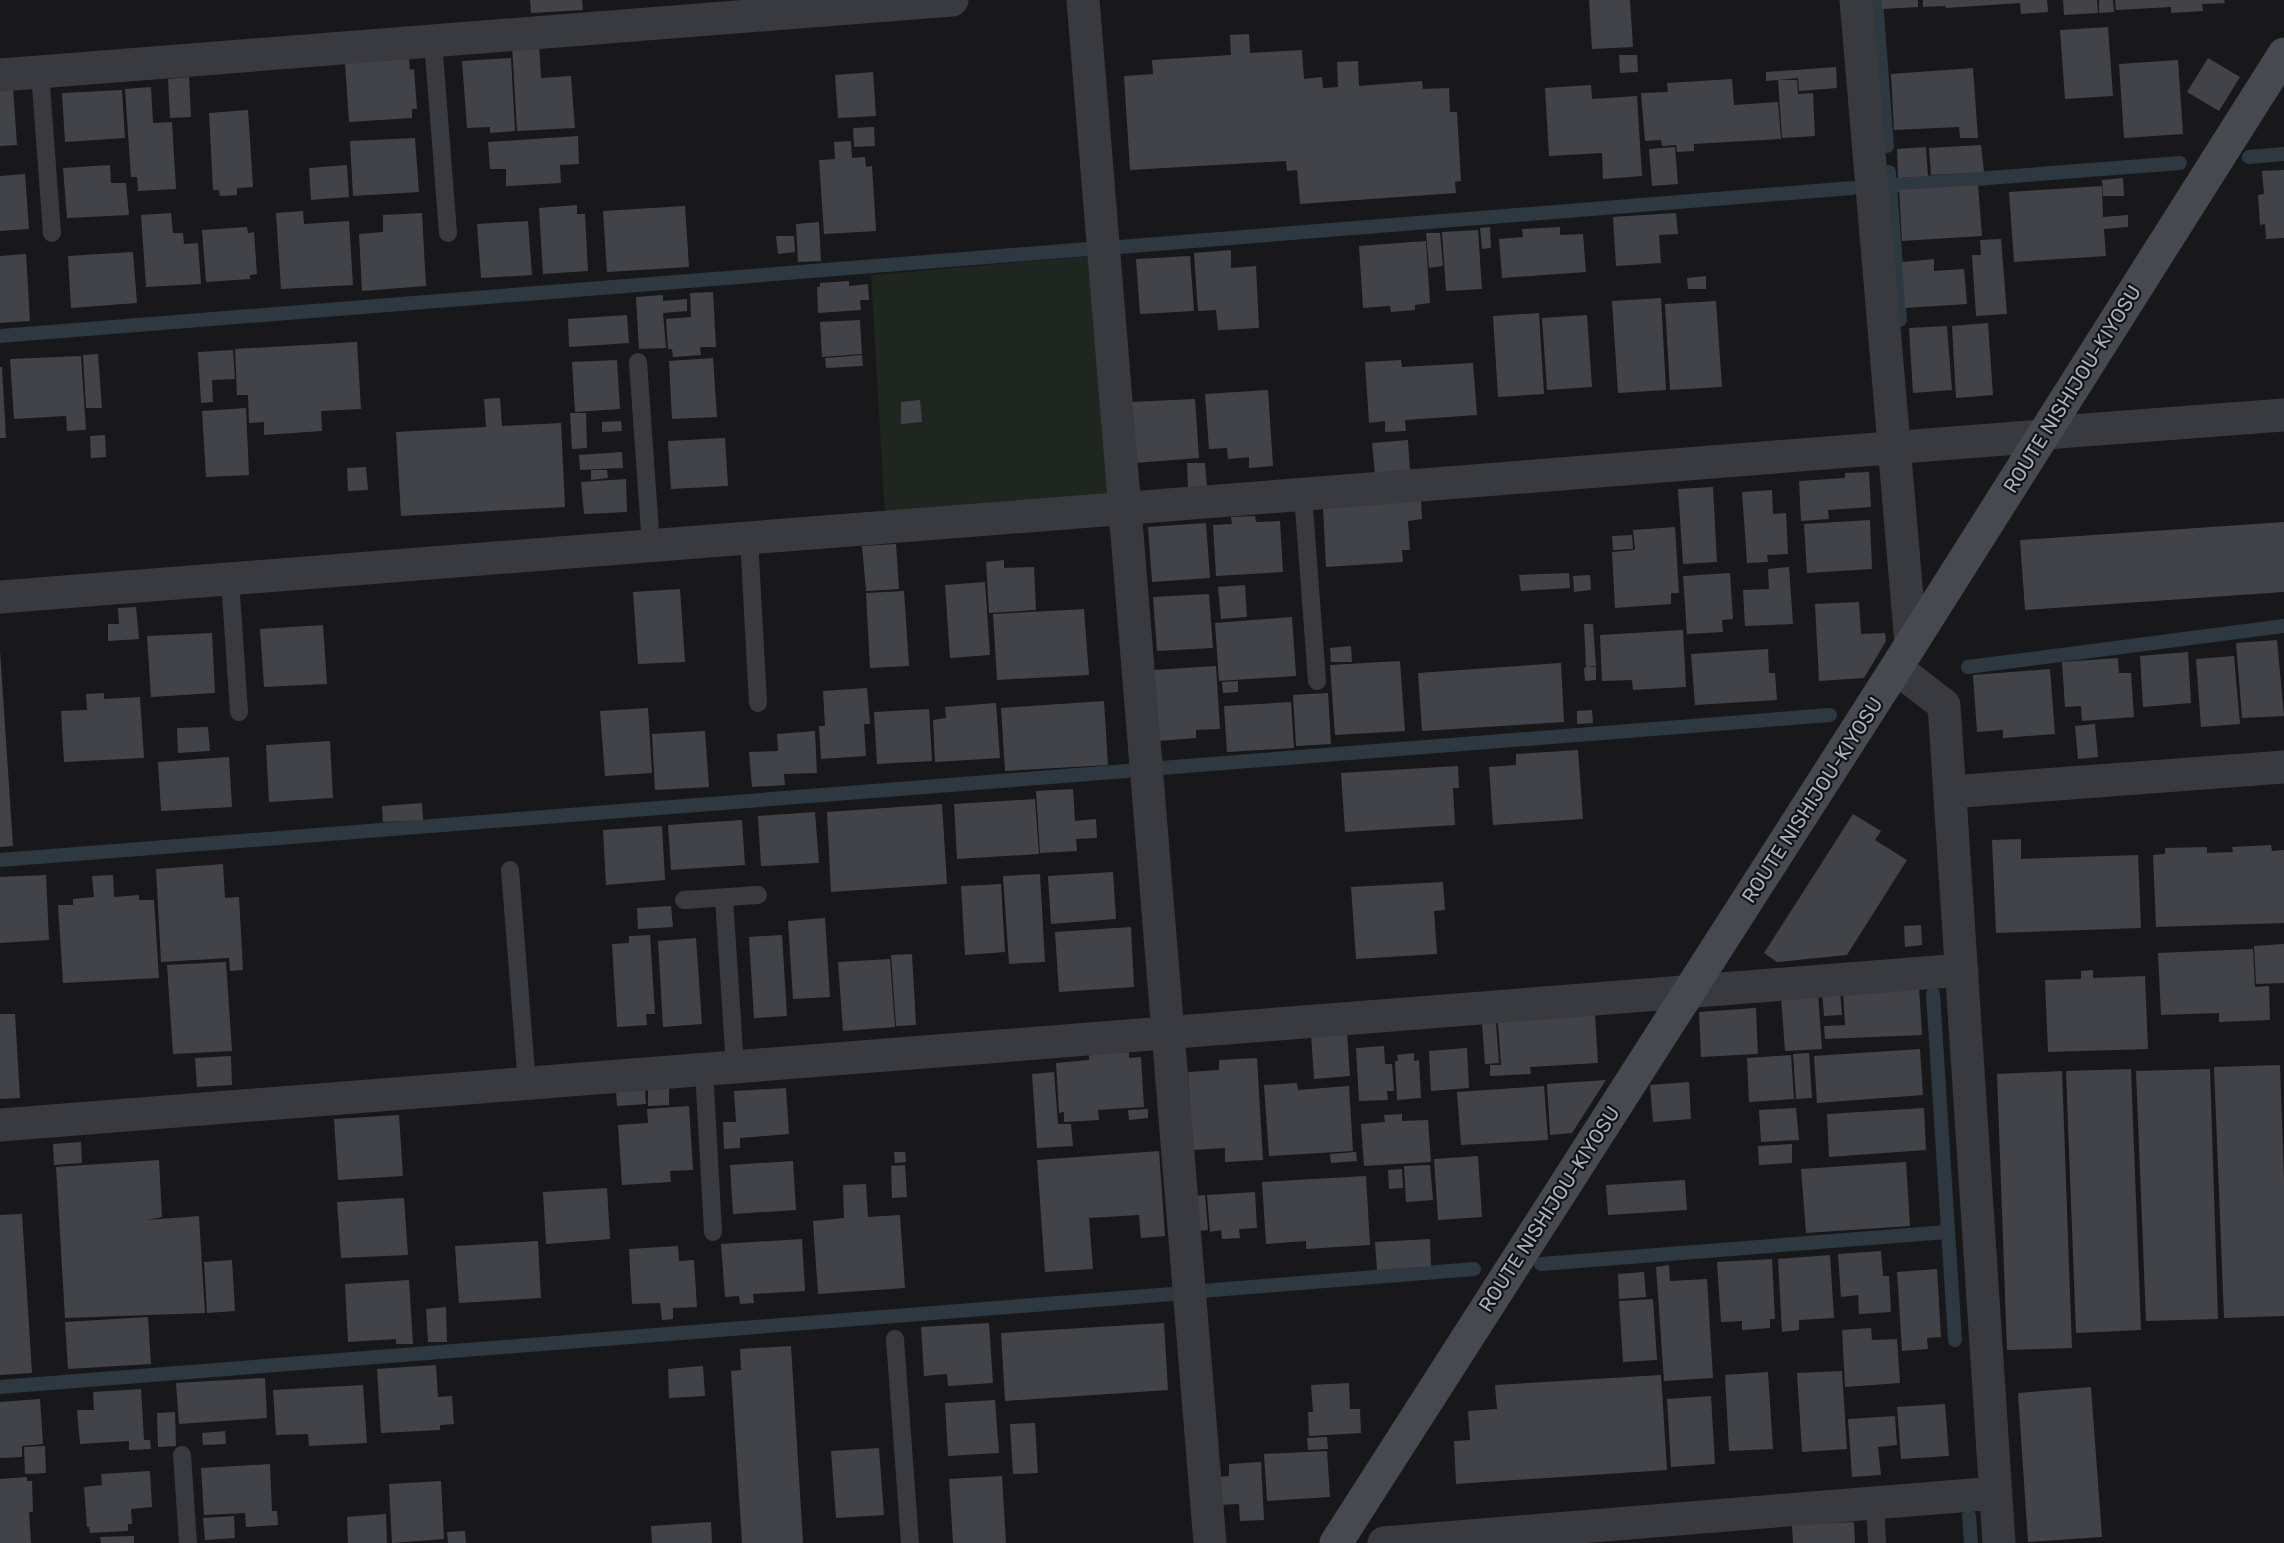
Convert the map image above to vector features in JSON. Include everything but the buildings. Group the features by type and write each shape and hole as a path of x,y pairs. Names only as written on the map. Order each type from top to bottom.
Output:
{"main road":[{"name":"ROUTE NISHIJOU-KIYOSU","path":"1335,1543 1690,991 2284,54"}],"street":[{"path":"0,75 952,0"},
{"path":"1083,0 1210,1543"},
{"path":"1856,0 1893,448 1903,656 1944,705 1999,1543"},
{"path":"0,597 1893,448 2284,415"},
{"path":"1950,792 2284,767"},
{"path":"0,1125 1962,970"},
{"path":"1384,1543 1996,1493"}],"lane":[{"path":"433,41 448,233"},
{"path":"40,72 52,233"},
{"path":"638,362 651,546"},
{"path":"1303,494 1317,681"},
{"path":"748,538 759,703"},
{"path":"230,579 238,712"},
{"path":"510,870 527,1083"},
{"path":"684,900 758,895"},
{"path":"713,1232 724,898"},
{"path":"895,1339 910,1543"},
{"path":"182,1455 188,1543"},
{"path":"1875,1503 1877,1543"}],"shaded area":[{"path":"1092,256 1110,490 1101,501 885,517 871,275"}],"waterway":[{"path":"1876,0 1887,146"},
{"path":"2249,157 2284,154"},
{"path":"1886,186 2180,163"},
{"path":"1889,172 1900,320"},
{"path":"1119,247 1852,188"},
{"path":"0,336 1088,249"},
{"path":"1968,667 2284,626"},
{"path":"1161,768 1830,715"},
{"path":"0,860 1127,771"},
{"path":"1933,994 1955,1340"},
{"path":"1541,1264 1947,1232"},
{"path":"1202,1291 1474,1269"},
{"path":"0,1387 1172,1294"},
{"path":"1969,1516 1971,1543"}]}
